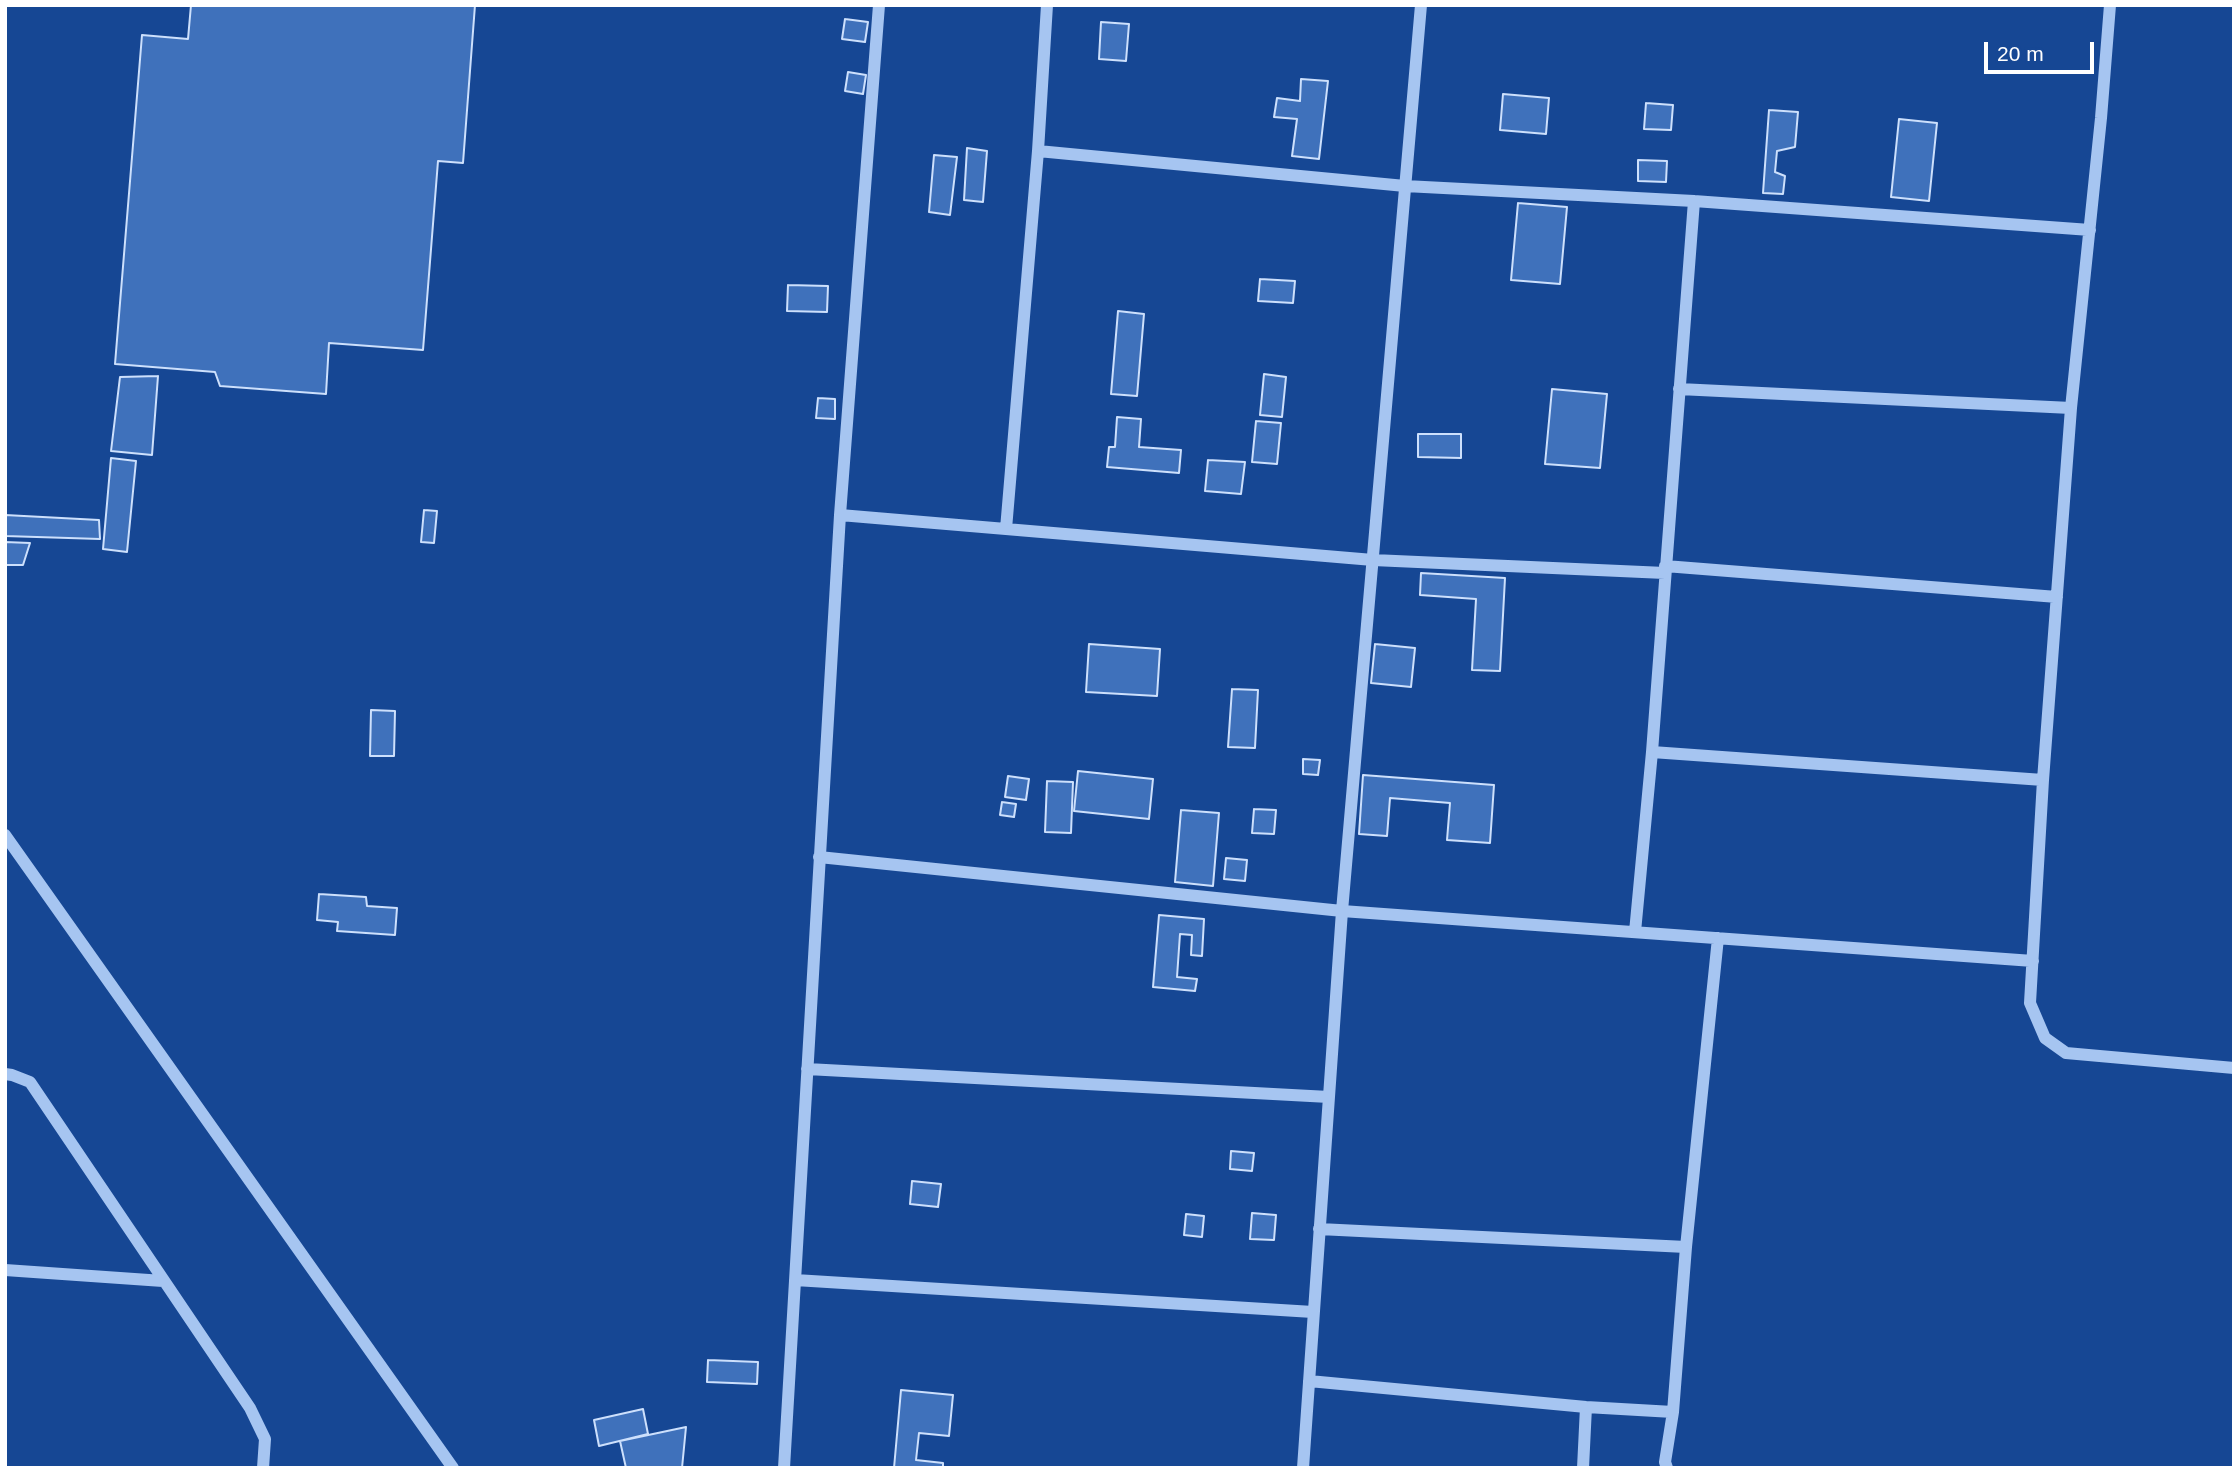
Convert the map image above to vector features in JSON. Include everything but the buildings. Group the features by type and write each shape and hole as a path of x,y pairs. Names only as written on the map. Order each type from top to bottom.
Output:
{"street":[{"path":"784,1468 840,515 879,5"},
{"path":"1006,529 1038,151 1047,5"},
{"path":"1303,1468 1342,911 1421,5"},
{"path":"2109,5 2101,118 2071,408 2043,780 2030,1003 2045,1038 2066,1054 2234,1068"},
{"path":"1038,151 1405,186 1694,201 2090,230"},
{"path":"1635,932 1694,201"},
{"path":"1679,389 2071,408"},
{"path":"840,515 1373,560 1665,570 2057,597"},
{"path":"1651,752 2043,780"},
{"path":"5,835 453,1468"},
{"path":"820,857 1342,911 2033,961"},
{"path":"1667,1468 1665,1462 1673,1412 1686,1247 1718,938"},
{"path":"807,1069 1329,1097"},
{"path":"5,1074 12,1074 30,1082 250,1408 265,1439 263,1468"},
{"path":"1320,1229 1686,1247"},
{"path":"5,1270 163,1281"},
{"path":"795,1280 1313,1312"},
{"path":"1309,1381 1586,1407 1673,1412"},
{"path":"1583,1468 1586,1407"}]}
